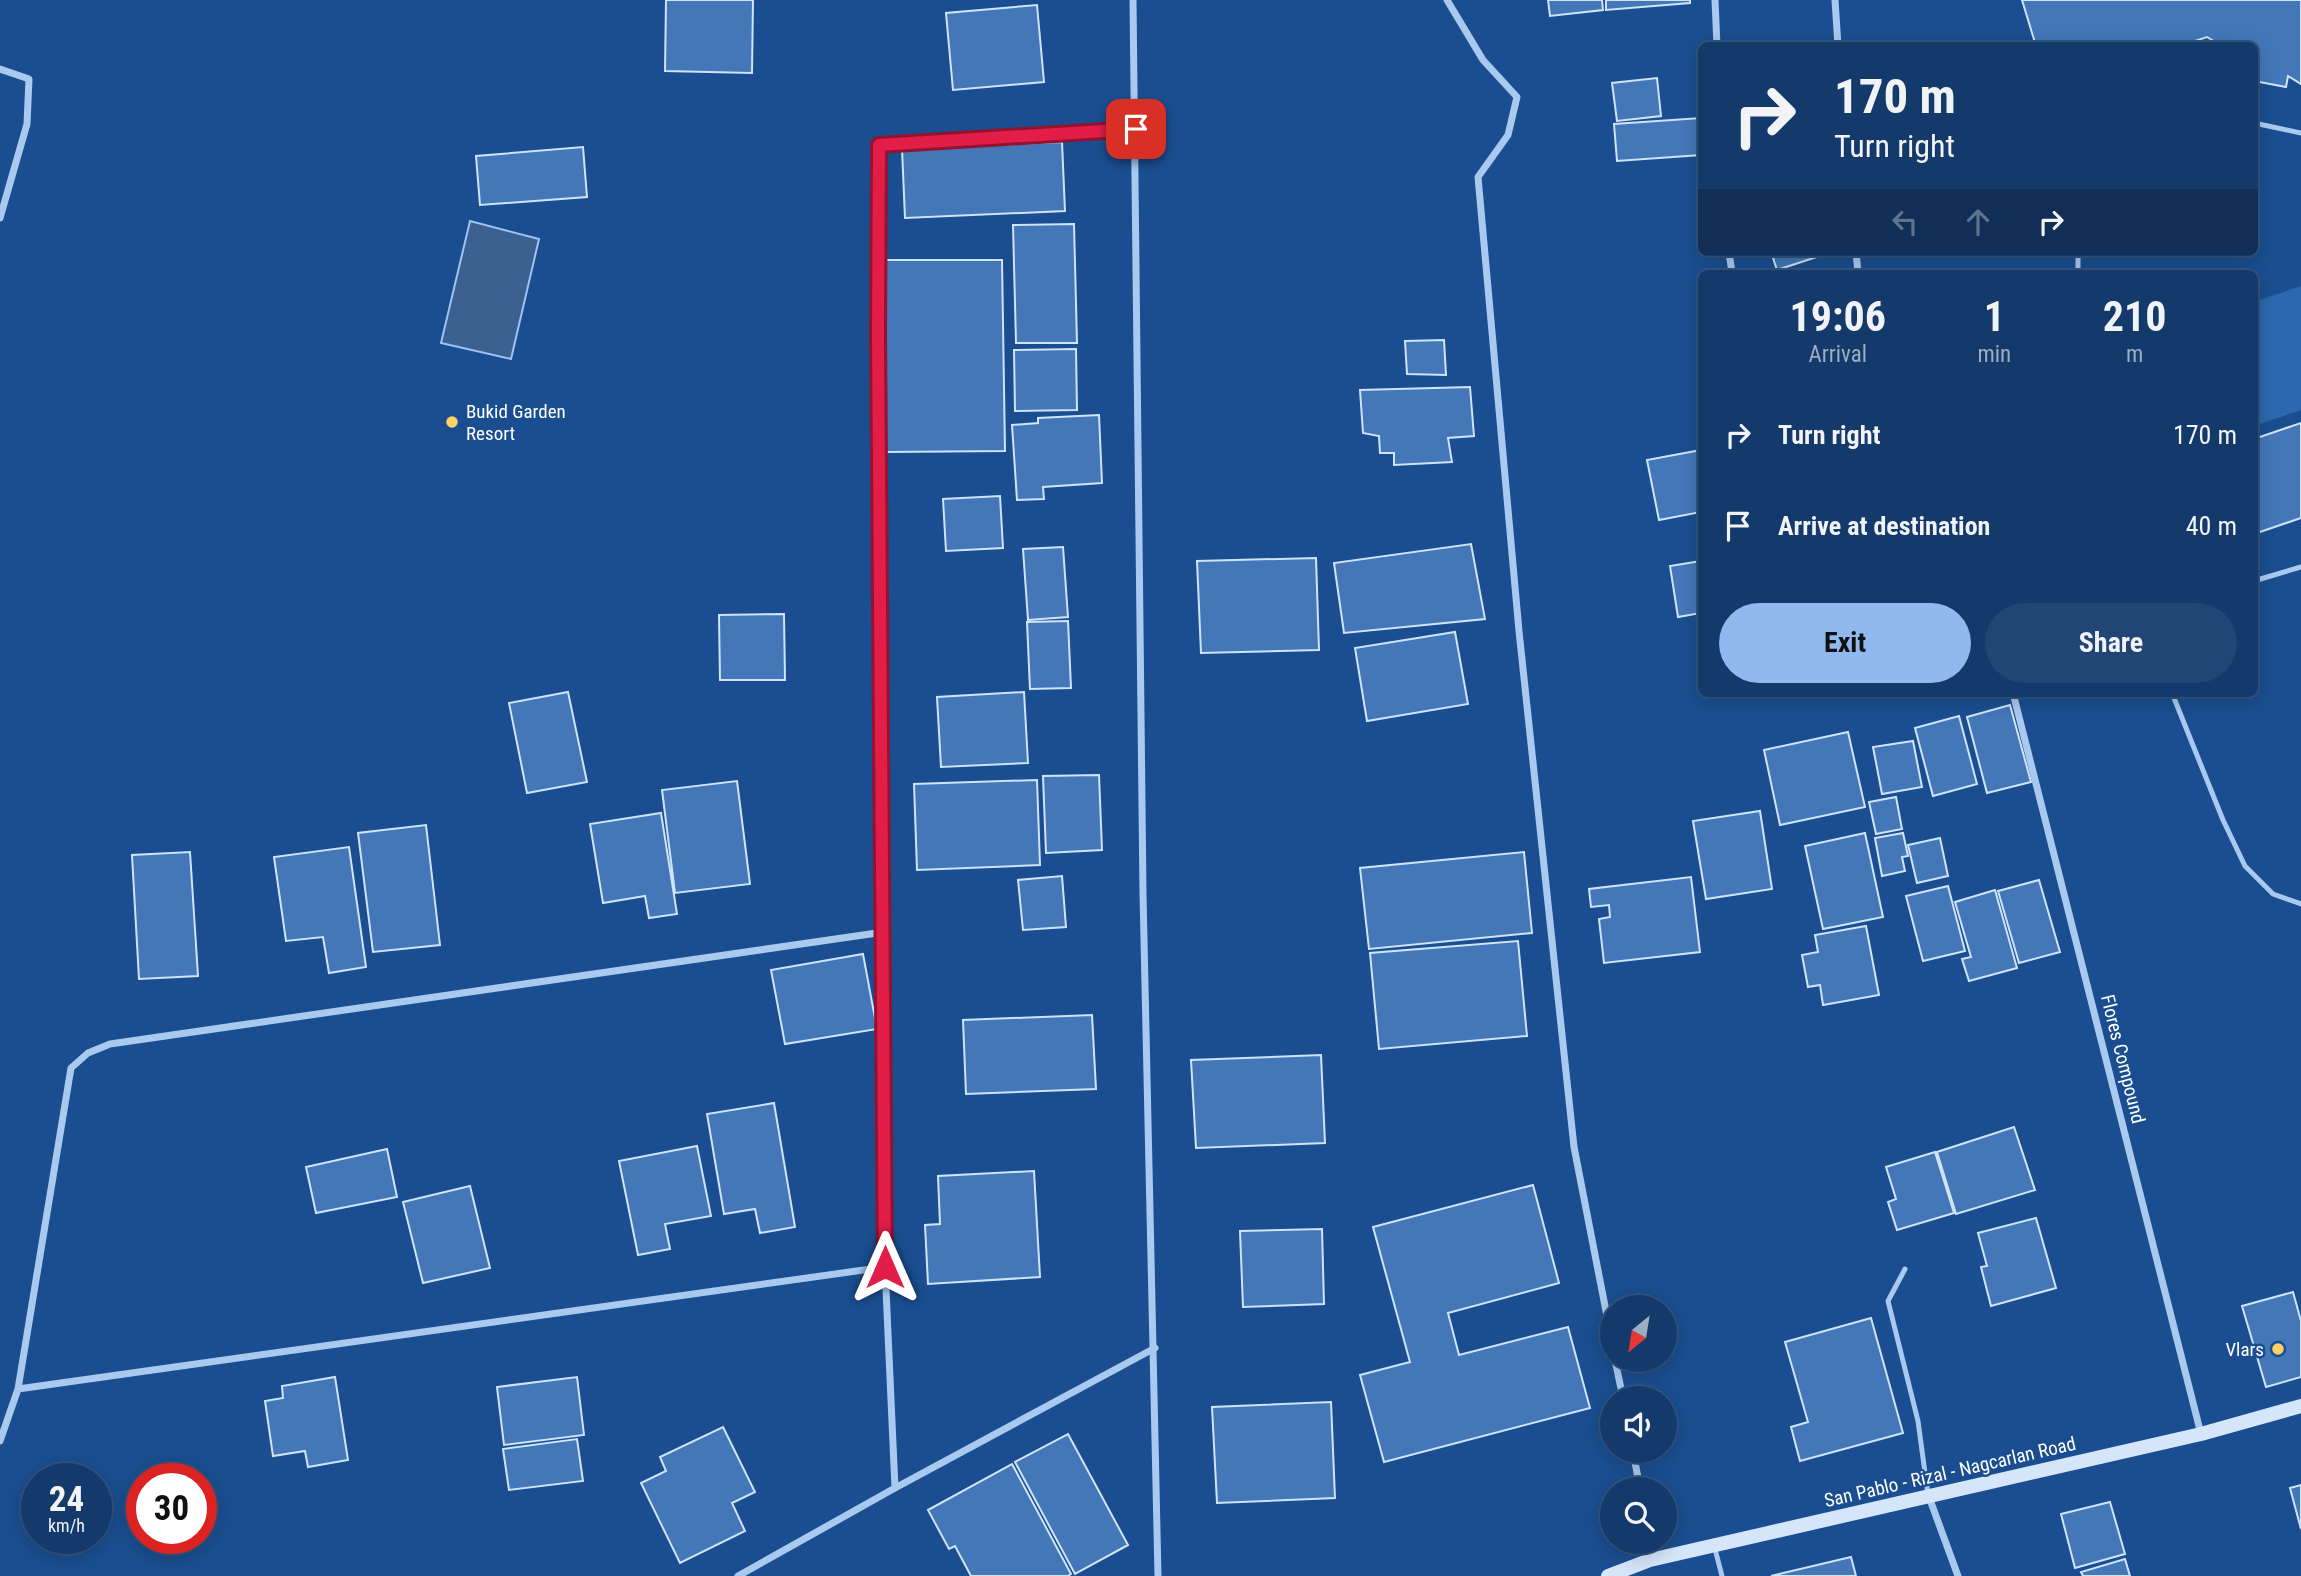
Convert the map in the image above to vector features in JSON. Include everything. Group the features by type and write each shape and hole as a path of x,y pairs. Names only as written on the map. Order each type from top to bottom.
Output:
{"main road":[{"name":"San Pablo - Rizal - Nagcarlan Road","path":"1608,1576 1650,1560 2201,1434 2301,1406"}],"street":[{"path":"1133,0 1143,894 1158,1576"},
{"path":"1447,0 1483,60 1517,97 1508,135 1478,177 1519,632 1574,1147 1603,1295"},
{"path":"1715,0 1717,42"},
{"path":"1835,0 1839,42"},
{"path":"0,69 29,79 27,124 0,218"},
{"path":"895,1488 885,1267 879,145 1136,129"},
{"name":"Flores Compound","path":"2014,697 2201,1434"},
{"path":"0,1441 18,1389 71,1068 88,1053 110,1044 884,932"},
{"path":"18,1389 885,1267"},
{"path":"738,1576 1155,1348"},
{"path":"1929,1497 1958,1576"},
{"path":"1649,1554 1650,1560"}],"lane":[{"path":"2258,124 2301,133"},
{"path":"2258,580 2301,568"},
{"path":"2174,697 2223,820 2245,866 2273,894 2301,904"},
{"path":"1905,1269 1888,1301 1918,1421 1929,1497"},
{"path":"1714,1545 1722,1576"}],"shaded area":[{"path":"470,221 539,239 511,359 441,343"},
{"path":"2301,286 2301,410 2258,425 2258,301"}],"building":[{"path":"666,0 753,0 752,73 665,71"},
{"path":"1548,0 1602,0 1603,10 1550,16"},
{"path":"1606,0 1690,0 1690,3 1606,10"},
{"path":"2022,0 2301,0 2301,84 2288,76 2286,87 2258,82 2258,42 2215,42 2207,37 2192,42 2035,42"},
{"path":"1037,5 1044,82 953,90 946,13"},
{"path":"1657,78 1661,116 1617,121 1612,83"},
{"path":"1698,118 1698,155 1617,161 1614,124"},
{"path":"1062,142 1065,211 905,218 902,149"},
{"path":"583,147 587,197 480,205 476,156"},
{"path":"1074,224 1077,343 1016,343 1013,225"},
{"path":"1772,256 1820,256 1777,270"},
{"path":"884,260 1002,260 1005,451 886,452"},
{"path":"1444,340 1446,375 1407,374 1405,341"},
{"path":"1076,349 1077,410 1015,411 1014,350"},
{"path":"1470,387 1474,436 1448,438 1452,462 1394,465 1394,453 1380,453 1379,436 1363,433 1360,390"},
{"path":"1099,415 1102,483 1043,487 1044,499 1017,500 1012,425 1038,423 1038,418"},
{"path":"2301,423 2301,518 2258,533 2258,438"},
{"path":"1698,451 1698,513 1659,520 1647,460"},
{"path":"1000,496 1003,548 946,551 943,499"},
{"path":"1471,544 1485,619 1344,633 1334,563"},
{"path":"1063,547 1068,617 1028,620 1023,549"},
{"path":"1316,558 1319,650 1201,653 1197,561"},
{"path":"1698,561 1698,614 1678,617 1670,566"},
{"path":"784,614 785,680 720,680 719,615"},
{"path":"1068,621 1071,688 1030,689 1027,622"},
{"path":"1455,632 1468,704 1367,721 1355,648"},
{"path":"568,692 587,782 527,793 509,703"},
{"path":"1024,692 1028,763 941,767 937,697"},
{"path":"2010,705 2031,782 1987,793 1967,717"},
{"path":"1959,716 1977,784 1933,796 1915,728"},
{"path":"1848,732 1865,807 1780,825 1764,750"},
{"path":"1913,741 1922,787 1882,794 1873,747"},
{"path":"1099,775 1102,850 1046,853 1043,776"},
{"path":"1037,780 1040,865 917,870 914,784"},
{"path":"737,781 750,884 675,893 662,790"},
{"path":"1896,797 1902,829 1876,834 1869,802"},
{"path":"1760,811 1772,889 1706,899 1693,821"},
{"path":"661,813 677,914 649,918 645,896 603,903 590,824"},
{"path":"426,825 440,945 373,952 358,833"},
{"path":"1865,833 1883,917 1823,929 1805,846"},
{"path":"1903,833 1908,856 1902,857 1905,871 1882,876 1875,838"},
{"path":"1940,838 1948,876 1917,883 1908,845"},
{"path":"349,847 366,967 329,973 323,937 286,941 274,857"},
{"path":"190,852 198,976 139,979 132,855"},
{"path":"1524,852 1532,933 1369,949 1360,868"},
{"path":"1062,876 1066,927 1023,930 1018,880"},
{"path":"1691,877 1700,952 1604,963 1599,919 1610,917 1609,905 1591,907 1589,889"},
{"path":"2039,880 2060,952 2019,963 1998,891"},
{"path":"1948,886 1965,951 1923,961 1906,896"},
{"path":"1995,890 2017,968 1969,981 1962,959 1971,957 1955,902"},
{"path":"1866,926 1879,995 1823,1005 1820,985 1808,987 1802,955 1818,952 1815,935"},
{"path":"1518,941 1527,1036 1379,1049 1370,953"},
{"path":"863,954 877,1029 785,1044 771,970"},
{"path":"1092,1015 1096,1089 966,1094 963,1020"},
{"path":"1321,1055 1325,1143 1196,1148 1191,1060"},
{"path":"774,1103 795,1227 760,1233 755,1209 724,1214 707,1114"},
{"path":"2014,1127 2035,1190 1956,1214 1937,1152"},
{"path":"697,1146 711,1216 665,1224 670,1249 638,1255 619,1161"},
{"path":"387,1149 397,1197 316,1213 306,1167"},
{"path":"1935,1152 1954,1213 1897,1230 1888,1202 1896,1199 1886,1167"},
{"path":"1034,1171 1040,1277 928,1284 925,1225 940,1224 938,1176"},
{"path":"1533,1185 1559,1283 1448,1313 1459,1355 1568,1327 1590,1408 1384,1462 1360,1375 1410,1362 1373,1227"},
{"path":"470,1186 490,1268 423,1283 403,1202"},
{"path":"2036,1218 2056,1288 1991,1306 1981,1267 1987,1266 1978,1233"},
{"path":"1322,1229 1324,1304 1243,1307 1240,1231"},
{"name":"Vlars","path":"2293,1292 2301,1321 2301,1377 2266,1387 2242,1306"},
{"path":"1871,1318 1903,1433 1800,1461 1791,1427 1808,1422 1785,1342"},
{"path":"335,1377 348,1460 308,1467 305,1451 273,1456 265,1401 283,1398 282,1386"},
{"path":"577,1377 584,1435 504,1445 497,1387"},
{"path":"1331,1402 1335,1498 1217,1503 1212,1407"},
{"path":"723,1427 755,1492 732,1503 745,1531 680,1563 641,1483 666,1471 660,1457"},
{"path":"1068,1434 1128,1545 1075,1574 1015,1462"},
{"path":"577,1439 583,1481 509,1490 503,1449"},
{"path":"1012,1464 1071,1574 1068,1576 971,1576 955,1546 949,1549 928,1510"},
{"path":"2301,1485 2301,1529 2290,1488"},
{"path":"2110,1502 2125,1554 2075,1568 2061,1514"},
{"path":"1851,1557 1856,1576 1771,1576"},
{"path":"2125,1559 2130,1576 2083,1576 2081,1572"}],"place":[{"name":"Bukid Garden Resort","path":"452,422"},
{"name":"Vlars","path":"2278,1349"}],"route":[{"path":"885,1267 879,145 1136,129"}]}
